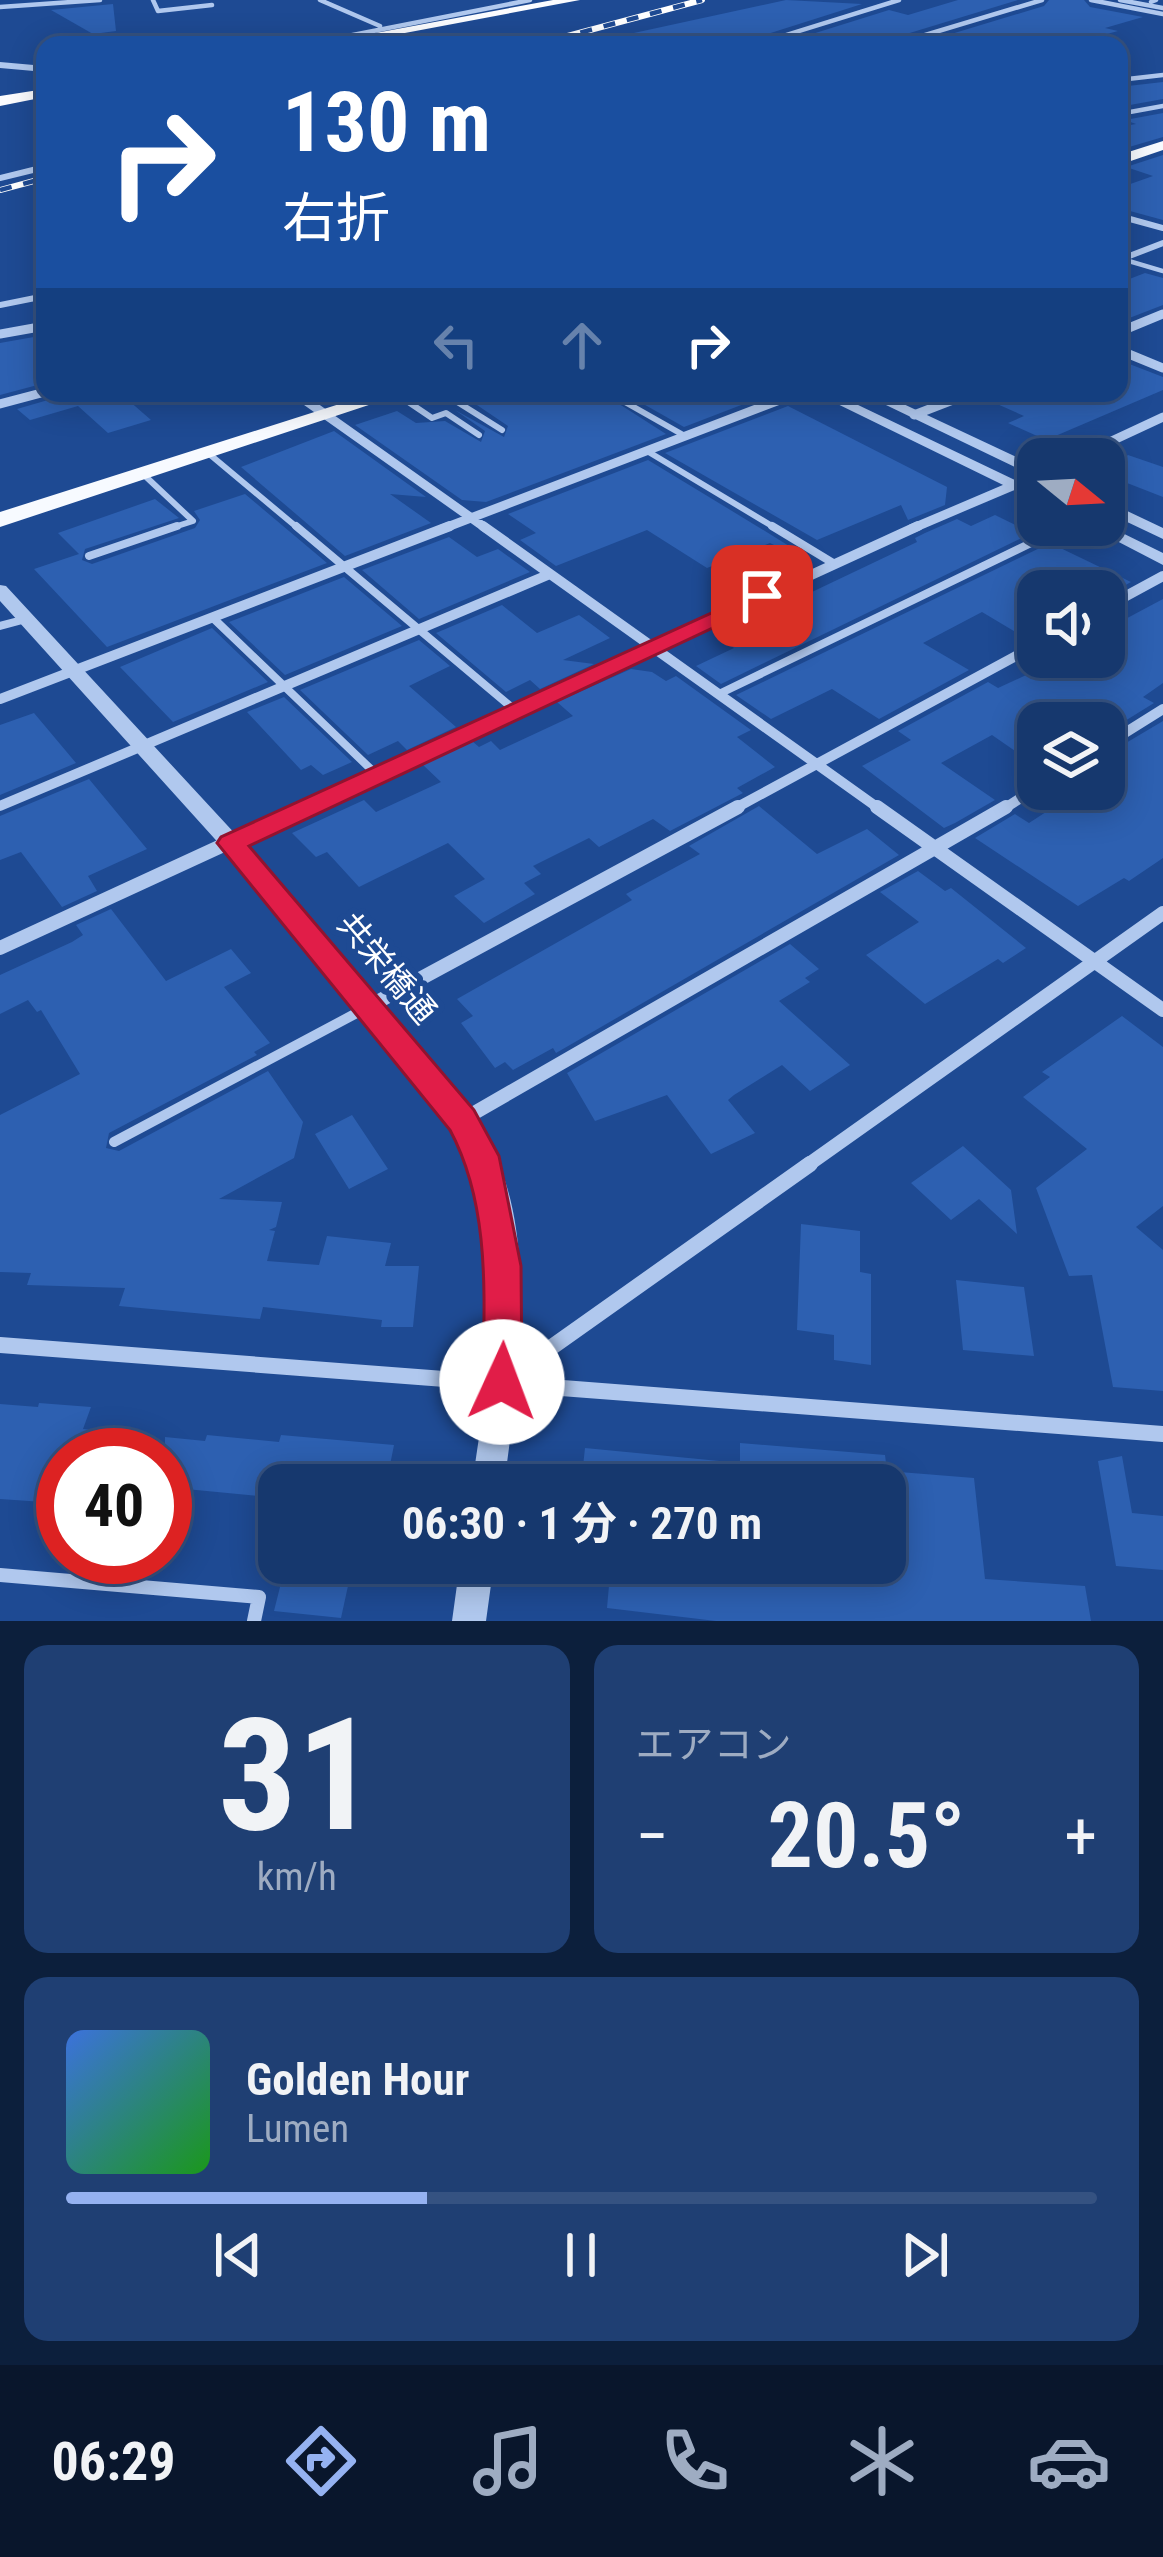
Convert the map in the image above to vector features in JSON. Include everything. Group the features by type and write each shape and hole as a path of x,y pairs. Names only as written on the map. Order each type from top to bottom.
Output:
{"highway":[{"path":"369,36 574,0"},
{"path":"0,101 36,95"}],"main road":[{"path":"1128,157 1163,146"},
{"path":"0,520 367,402"}],"street":[{"path":"0,7 100,0"},
{"path":"320,0 381,27"},
{"path":"342,36 530,0"},
{"path":"1120,0 1159,6"},
{"path":"1142,0 1159,6"},
{"path":"0,65 36,68"},
{"path":"1128,112 1163,106"},
{"path":"0,178 36,169"},
{"path":"1128,218 1163,228"},
{"path":"1128,256 1163,243"},
{"path":"0,305 36,298"},
{"path":"1128,328 1163,314"},
{"path":"0,334 36,328"},
{"path":"1128,354 1163,368"},
{"path":"0,404 36,394"},
{"path":"308,402 1163,1010"},
{"path":"0,699 774,402"},
{"path":"841,402 1017,487"},
{"path":"887,402 1017,464"},
{"path":"914,415 948,402"},
{"path":"1118,438 1163,417"},
{"path":"0,948 1017,482"},
{"path":"1125,516 1163,535"},
{"path":"1125,541 1163,560"},
{"path":"0,806 550,574"},
{"path":"1125,597 1163,576"},
{"name":"共栄橋通","path":"0,590 231,843 462,1120 487,1167 498,1224 505,1325 491,1464"},
{"path":"368,1007 1017,655"},
{"path":"1125,733 1163,709"},
{"path":"462,1120 1017,800"},
{"path":"502,1382 1163,913"},
{"path":"0,1345 1163,1434"},
{"path":"469,1621 474,1584"}],"lane":[{"path":"153,0 158,11 212,5"},
{"path":"859,0 883,5"},
{"path":"783,36 899,0"},
{"path":"922,36 1042,0"},
{"path":"1090,0 1159,6"},
{"path":"1128,79 1163,75"},
{"path":"1128,261 1163,271"},
{"path":"408,402 432,418 446,413 479,436"},
{"path":"457,402 502,430"},
{"path":"625,402 685,436"},
{"path":"646,451 833,563"},
{"path":"208,453 516,710"},
{"path":"88,556 193,521 143,474"},
{"path":"721,693 1026,546"},
{"path":"213,618 377,776"},
{"path":"0,626 26,619"},
{"path":"115,1142 368,1007"},
{"path":"0,1575 259,1598 254,1621"}],"building":[{"path":"786,0 862,4 761,36 620,36"},
{"path":"958,0 1018,0 900,36 806,36 889,10 908,15"},
{"path":"1049,0 1084,0 1090,7 1143,17 1105,28 1118,31 1099,36 945,36 1044,6"},
{"path":"113,4 116,31 93,34 51,10"},
{"path":"1163,82 1163,99 1128,105 1128,86"},
{"path":"1163,113 1163,137 1128,147 1128,125 1136,124 1128,119"},
{"path":"1163,155 1163,220 1128,210 1128,185 1153,176 1128,166"},
{"path":"1145,273 1163,278 1163,305 1128,319 1128,280"},
{"path":"36,337 36,385 0,395 0,343"},
{"path":"1128,363 1163,377 1163,390 1051,438 1008,423 1024,416 992,402 1128,402"},
{"path":"41,402 130,402 151,420 108,433 78,406 30,420 17,409"},
{"path":"616,402 666,434 486,502 462,500 355,425 397,411 416,423 445,421 481,442 485,431 455,410 504,437 508,426 474,403"},
{"path":"640,402 749,402 684,427"},
{"path":"788,406 947,487 945,505 908,520 901,505 817,540 665,453"},
{"path":"334,431 426,497 390,494 431,523 345,556 241,467"},
{"path":"1125,457 1163,467 1163,497 1125,482"},
{"path":"648,460 789,546 782,549 770,543 707,568 647,530 556,566 520,540 536,533 508,514"},
{"path":"245,494 327,563 107,647 34,569 79,554 58,533 155,499 179,518 85,549 82,560 92,564 195,528 200,520 194,511"},
{"path":"995,515 1017,526 1017,540 721,684 696,666 734,648 717,637 957,519 971,526"},
{"path":"449,537 477,557 498,549 530,572 419,619 362,570"},
{"path":"1044,546 1056,546 1106,570 1017,570 1017,633 982,612 923,643 969,670 879,719 832,689 771,719 736,695"},
{"path":"344,577 402,626 285,675 229,622"},
{"path":"1163,599 1163,683 1143,697 1154,703 1125,721 1125,702 1017,702 1017,752 992,735 941,763 995,800 955,823 944,828 862,766 911,740 898,731 988,682 998,688 1020,678 1125,678 1125,619"},
{"path":"502,605 537,633 579,615 610,638 563,660 594,664 540,689 530,680 506,692 436,633"},
{"path":"212,628 268,682 173,722 120,667"},
{"path":"419,640 450,666 409,686 456,727 407,750 398,741 368,755 300,690"},
{"path":"631,669 652,672 666,681 676,676 751,730 737,737 775,767 737,788 743,793 670,831 653,819 599,847 589,838 533,866 541,874 524,883 535,894 484,923 454,896 485,879 448,843 359,887 327,852 316,857 292,833 364,800 376,812 441,782 422,764 472,741 479,747 491,741 500,750 573,716 557,702"},
{"path":"284,697 352,762 323,775 311,765 301,770 247,712"},
{"path":"34,713 76,763 0,795 0,725"},
{"path":"1163,721 1163,858 1129,881 1124,878 1078,906 975,838 1015,814 1029,823 1049,810 1125,810 1125,744"},
{"path":"89,779 147,849 88,876 97,891 62,907 21,852 0,860 0,816"},
{"path":"759,806 817,854 867,829 899,855 556,1053 553,1048 513,1070 505,1062 495,1068 461,1023 473,1016 457,999 632,900 626,894 700,854 689,846"},
{"path":"918,871 945,891 951,888 1026,948 1003,963 998,959 925,1004 866,955 919,922 880,892"},
{"path":"111,909 166,981 231,949 251,973 224,987 270,1043 254,1052 257,1055 109,1133 106,1148 119,1151 268,1071 303,1122 294,1158 219,1199 282,1202 276,1227 269,1230 275,1231 267,1261 319,1265 327,1236 391,1243 385,1266 419,1266 413,1327 381,1327 382,1320 263,1307 260,1319 119,1306 125,1288 27,1285 31,1273 0,1272 0,1115 80,1074 41,1010 37,1012 28,1000 0,1014 0,975 72,942 83,935 76,925"},
{"path":"790,944 819,969 805,978 810,982 779,1001 850,1065 810,1091 782,1065 734,1095 728,1100 755,1133 711,1154 667,1095 595,1121 567,1073"},
{"path":"1122,1016 1163,1047 1163,1206 1136,1227 1163,1250 1163,1391 1113,1387 1092,1275 1069,1276 1036,1188 1087,1149 1023,1097 1050,1077 1042,1072"},
{"path":"352,1115 388,1169 349,1189 315,1134"},
{"path":"963,1146 1011,1190 1017,1234 979,1199 951,1220 911,1183"},
{"path":"801,1224 860,1231 860,1272 871,1274 871,1365 834,1360 834,1335 797,1330"},
{"path":"956,1280 1024,1287 1034,1356 963,1350"},
{"path":"39,1403 91,1407 83,1428 36,1428 36,1501 0,1499 0,1404 38,1407"},
{"path":"207,1435 279,1442 281,1435 394,1445 390,1464 258,1464 258,1496 192,1490 192,1440 205,1441"},
{"path":"740,1443 885,1455 886,1464 583,1464 585,1448 740,1463"},
{"path":"1122,1456 1132,1513 1163,1516 1163,1570 1116,1566 1098,1461"},
{"path":"906,1473 974,1478 985,1579 1085,1586 1091,1621 716,1621 607,1608 609,1584 906,1584"},
{"path":"281,1584 348,1584 341,1618 274,1611"}],"railway":[{"path":"568,36 702,0"},
{"path":"0,190 36,180"}],"route":[{"path":"502,1382 503,1266 487,1167 462,1120 231,843 762,596"}]}
